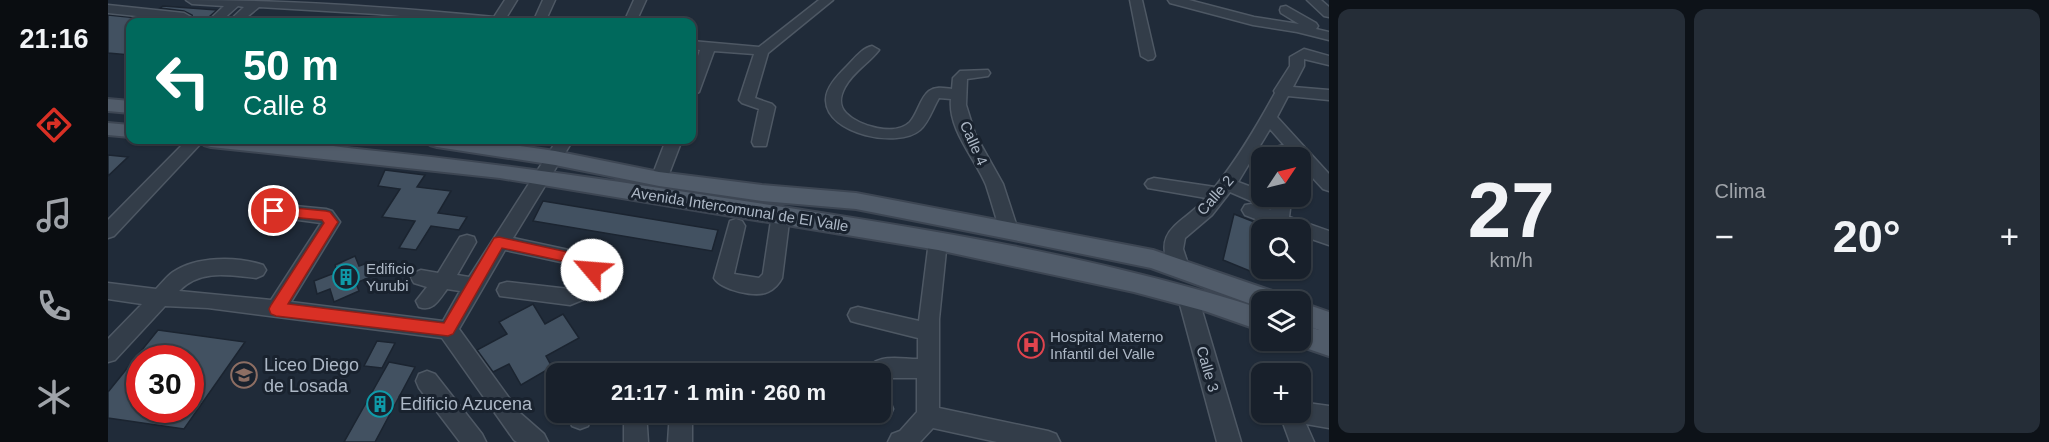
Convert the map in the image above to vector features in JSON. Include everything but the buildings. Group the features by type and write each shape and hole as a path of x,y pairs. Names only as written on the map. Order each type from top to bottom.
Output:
{"main road":[{"path":"108,105 126,107"},
{"path":"108,129 126,131"},
{"name":"Avenida Intercomunal de El Valle","path":"248,144 500,171 781,214 938,241 1134,282 1251,317"},
{"name":"Avenida Intercomunal de El Valle","path":"492,144 560,149 659,178 762,193 856,201 1009,230 1153,259 1251,293"},
{"path":"1311,316 1329,323"},
{"path":"1311,339 1329,345"}],"street":[{"path":"192,0 254,5 282,3 319,8 381,5 408,18 422,0"},
{"path":"502,18 511,0"},
{"path":"541,18 549,0"},
{"path":"632,18 640,0"},
{"path":"760,142 767,107 747,100 762,51 827,0"},
{"path":"1136,0 1148,56"},
{"path":"1174,0 1253,21 1298,27 1329,35"},
{"path":"1313,0 1329,13"},
{"path":"218,18 236,2"},
{"path":"239,18 254,5"},
{"path":"310,18 319,8"},
{"path":"108,9 184,17"},
{"path":"1286,10 1329,35"},
{"path":"1254,13 1311,26"},
{"path":"696,46 762,51"},
{"path":"696,81 708,48"},
{"path":"872,50 845,77 833,101 835,111 850,122 887,135 901,133 915,126 933,95 938,92 958,95 961,85 960,78 965,74 983,73"},
{"name":"Calle 2","path":"1179,267 1174,249 1176,237 1182,228 1206,210 1223,189 1269,118 1281,91 1297,66 1297,57 1304,53 1329,61"},
{"path":"1281,91 1329,95"},
{"name":"Calle 4","path":"958,95 958,105 968,134 994,184 1009,230"},
{"path":"1269,118 1296,147"},
{"path":"108,231 192,144"},
{"path":"659,178 672,144"},
{"path":"448,330 472,285 560,149"},
{"path":"1311,164 1329,184"},
{"path":"1154,184 1223,189 1276,203 1281,209 1280,219"},
{"path":"1251,210 1277,219"},
{"path":"274,211 326,216 331,222 276,309"},
{"path":"736,226 724,278 734,284 762,286 772,278 781,214"},
{"path":"1311,231 1329,238"},
{"path":"900,442 908,439 928,416 930,369 928,319 938,241"},
{"path":"426,301 467,242"},
{"path":"499,242 585,261 590,264 592,270 585,290 570,297 507,290"},
{"path":"108,353 179,278 196,268 204,266 256,270"},
{"path":"421,278 472,285"},
{"path":"108,291 160,298 208,300 448,330 495,395 507,416 522,434 536,442"},
{"name":"Calle 3","path":"1188,297 1229,442"},
{"path":"858,315 929,332"},
{"path":"891,368 930,369"},
{"path":"427,381 474,442"},
{"path":"1311,413 1329,417"},
{"path":"928,416 1048,442"},
{"path":"635,423 636,442"},
{"path":"680,442 681,423"},
{"path":"1294,423 1302,442"}],"place":[{"name":"Edificio Yurubi","path":"346,277"},
{"name":"Hospital Materno Infantil del Valle","path":"1031,345"},
{"name":"Liceo Diego de Losada","path":"244,375"},
{"name":"Edificio Azucena","path":"380,404"}],"route":[{"path":"274,211 326,216 331,222 276,309 448,330 499,242 585,261 590,264 592,270"}]}
